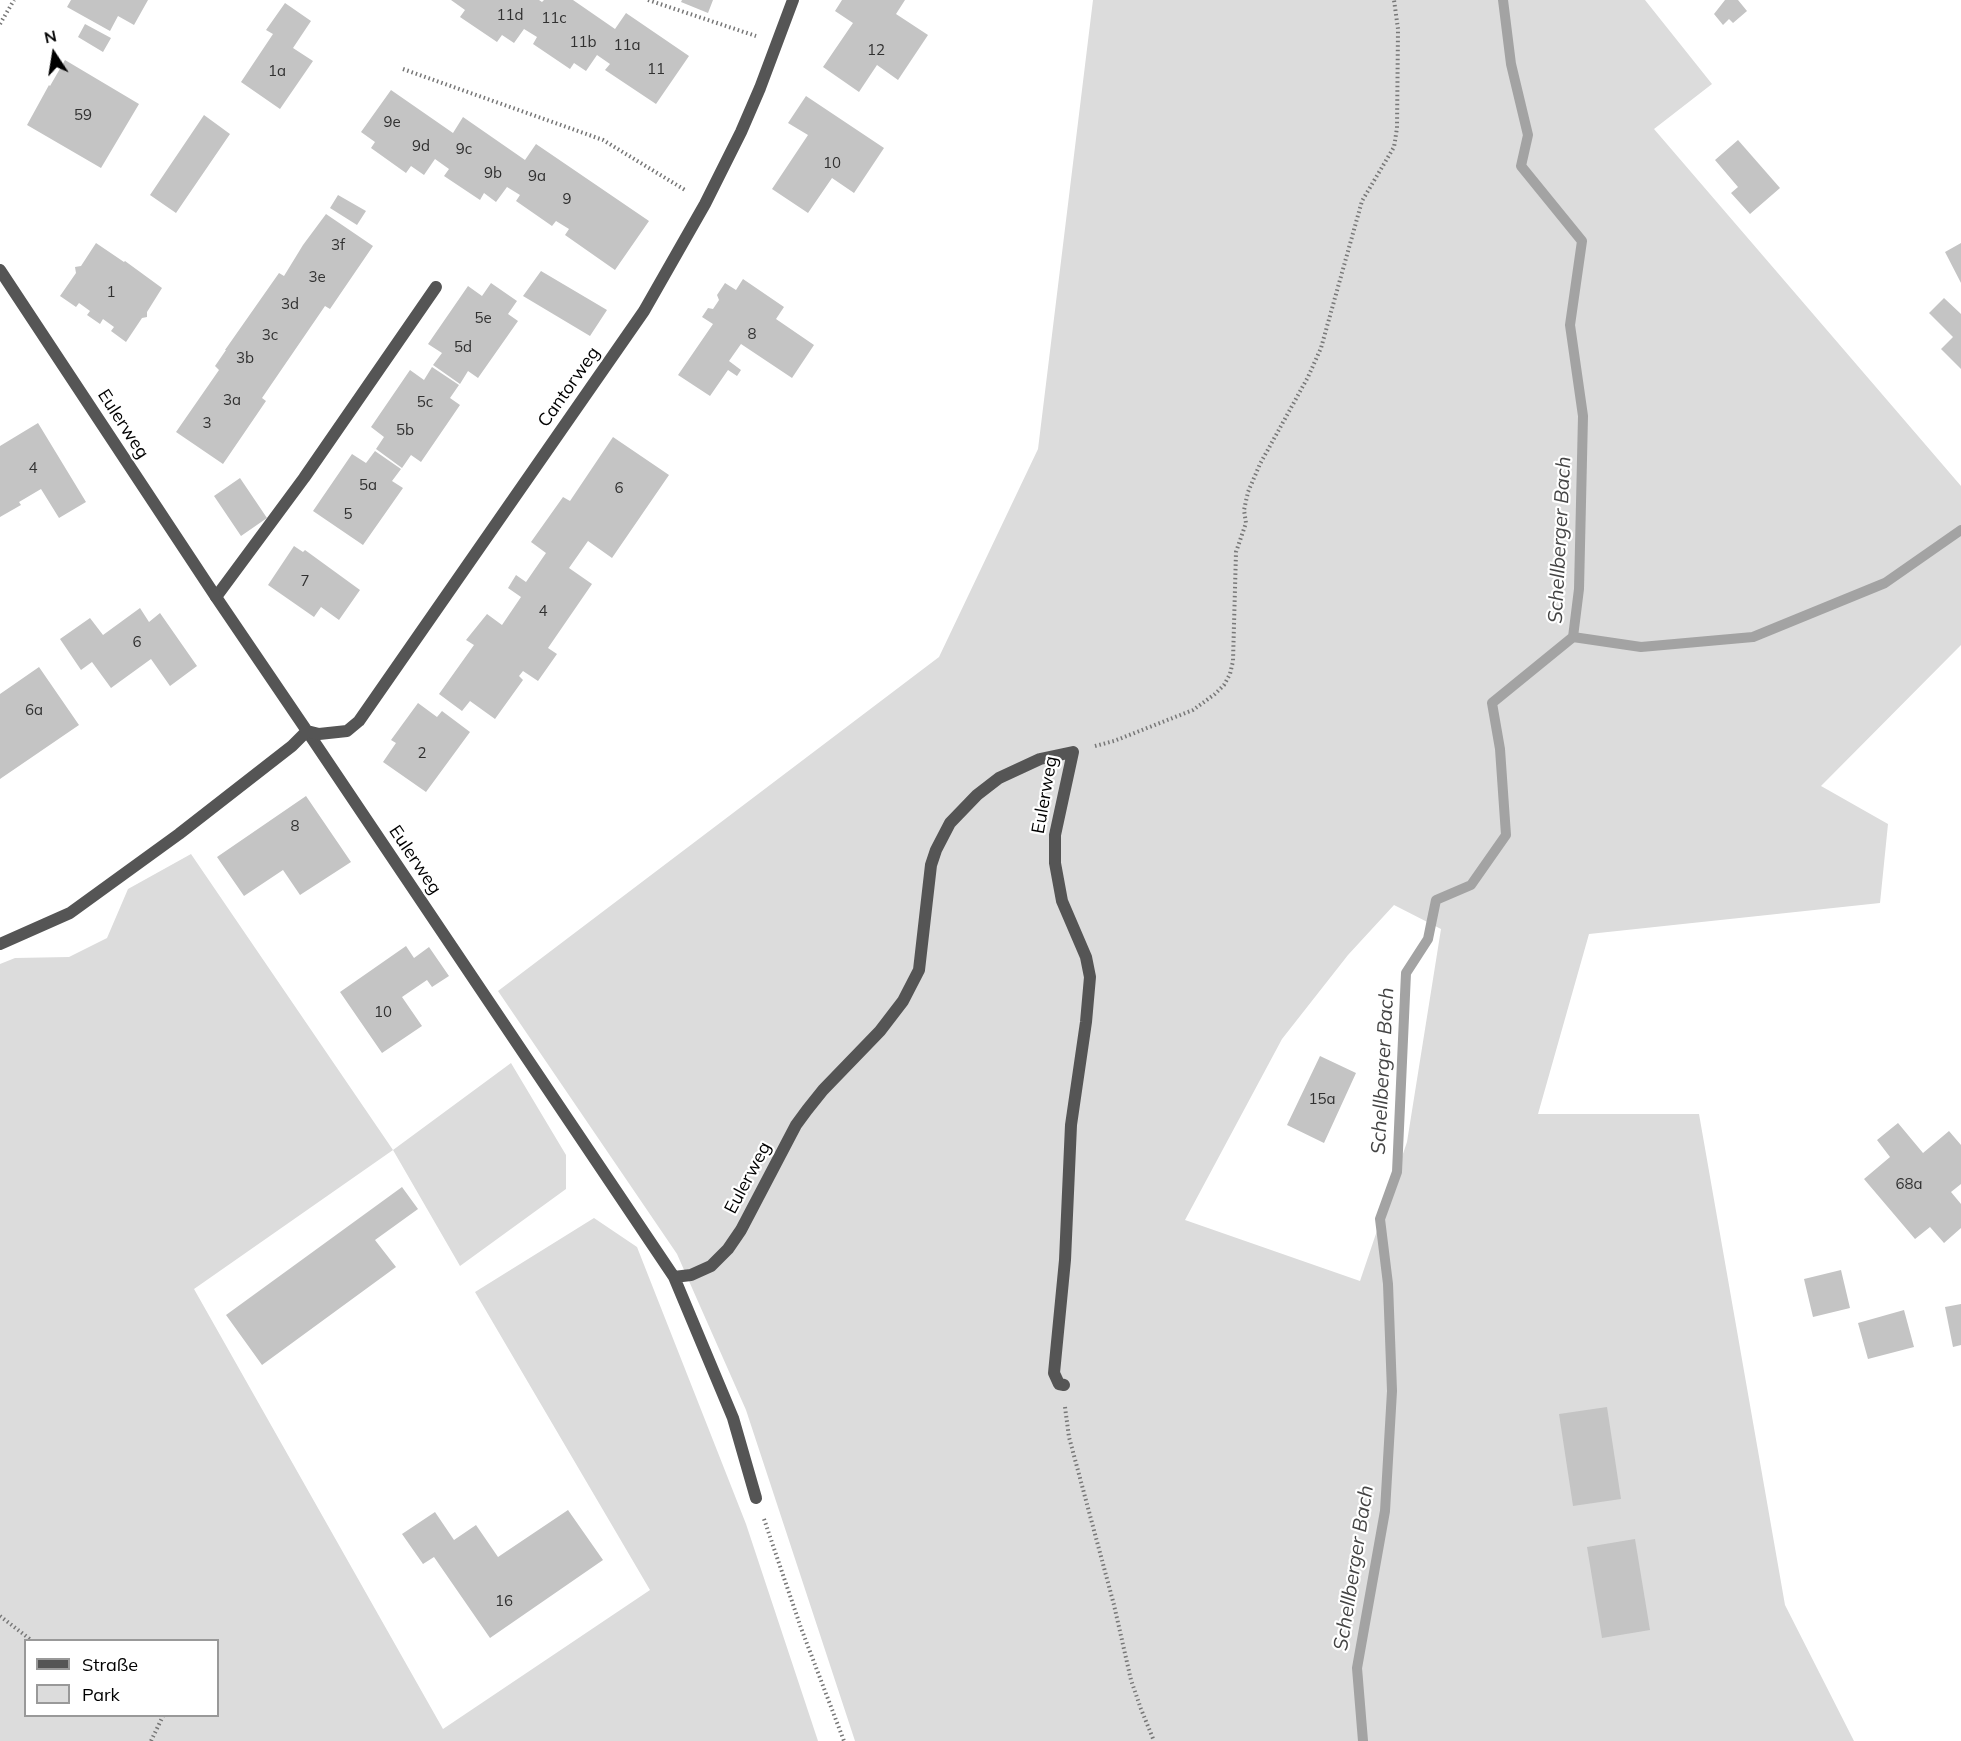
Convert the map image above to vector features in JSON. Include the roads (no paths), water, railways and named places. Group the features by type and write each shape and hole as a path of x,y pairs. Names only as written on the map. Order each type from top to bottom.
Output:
{"street":[{"name":"Cantorweg","path":"307,731 319,734 347,731 368,710 644,311 705,204 741,132 793,0"},
{"name":"Eulerweg","path":"0,270 216,597 674,1277 733,1418 756,1498"},
{"path":"216,597 304,477 436,287"},
{"path":"0,944 70,913 179,834 307,731"},
{"name":"Eulerweg","path":"674,1277 691,1275 711,1266 728,1249 802,1118 823,1090 880,1031 903,1001 919,970 931,865 950,823 990,783 1008,772 1040,759 1073,752 1055,835 1055,863 1062,901 1086,957 1089,977 1086,1022 1071,1125 1065,1260 1054,1373 1059,1384 1064,1385"}],"waterway":[{"name":"Schellberger Bach","path":"1363,1741 1357,1668 1385,1511 1392,1391 1388,1284 1380,1219 1397,1172 1406,973 1428,939 1436,900 1471,885 1506,835 1500,749 1492,703 1573,637 1579,589 1583,416 1570,325 1582,241 1521,166 1528,135 1511,64 1503,0"},
{"path":"1573,637 1641,647 1753,637 1885,583 1961,530"}]}
